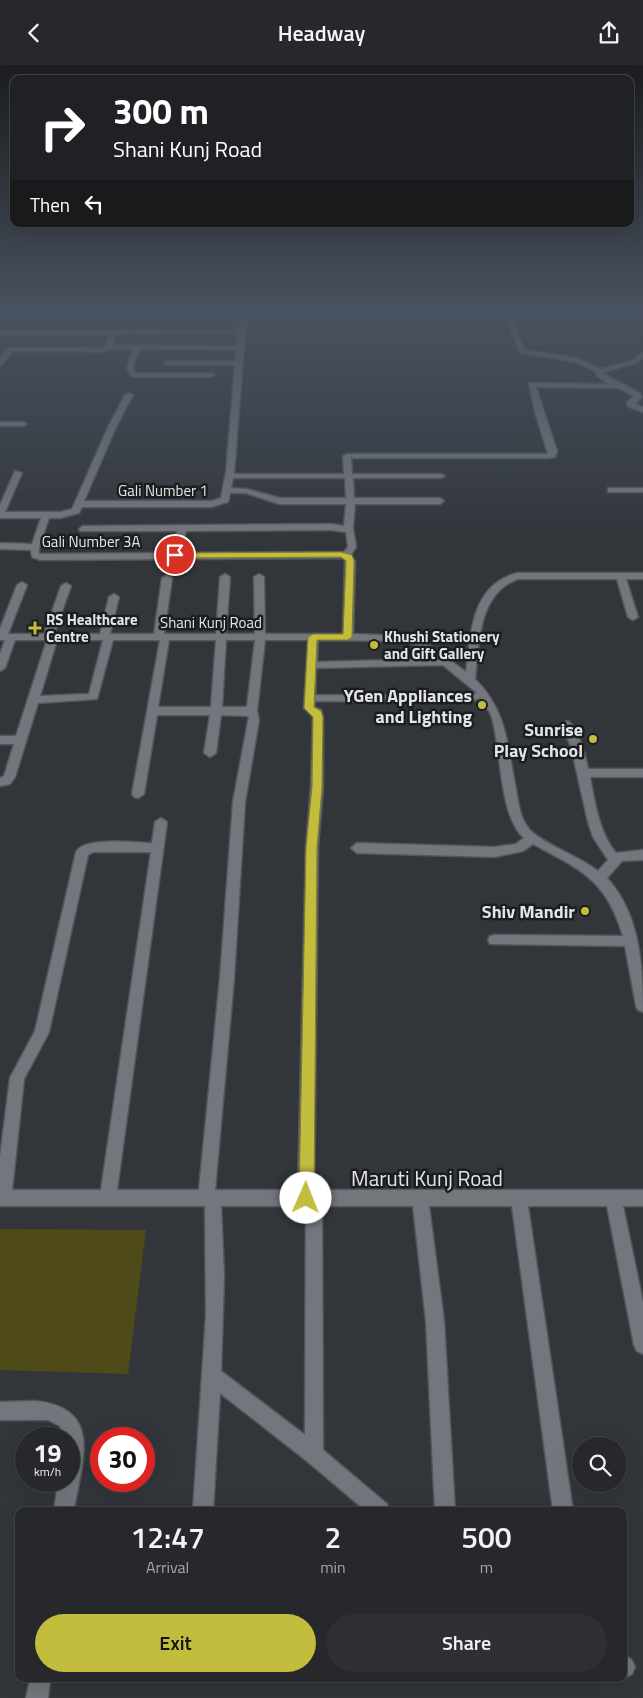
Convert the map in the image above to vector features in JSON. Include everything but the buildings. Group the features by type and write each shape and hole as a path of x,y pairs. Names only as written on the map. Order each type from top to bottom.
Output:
{"street":[{"name":"Gali Number 1","path":"80,504 216,503 225,500 237,388"},
{"path":"348,637 350,561 347,555 352,547 348,529 350,501 346,457 350,455 552,455 553,451 533,388"},
{"path":"625,388 640,394 630,404 643,410"},
{"path":"18,473 0,515 46,515 76,511 102,449 129,395"},
{"path":"0,424 23,424"},
{"path":"229,476 441,476"},
{"path":"227,490 247,491 279,501 440,501"},
{"path":"612,490 643,491"},
{"name":"Gali Number 3A","path":"46,515 35,547 35,555 40,557 347,555"},
{"path":"175,555 182,528"},
{"path":"83,529 348,529"},
{"path":"0,546 35,547"},
{"path":"470,680 479,612 486,599 503,580 517,576 643,576"},
{"path":"621,576 633,617"},
{"path":"210,753 216,711 225,577"},
{"path":"203,1507 213,1376 216,1301 210,1197 239,802 254,720 252,712 260,637 259,577"},
{"path":"138,794 162,637 167,578"},
{"path":"0,668 4,637 22,585"},
{"path":"0,783 6,781 9,777 34,700 66,586"},
{"path":"34,700 93,697 114,597"},
{"name":"Shani Kunj Road","path":"4,637 406,638 421,643 446,662"},
{"path":"313,637 310,709 316,712 318,717 317,787 312,847 310,1198 314,1454"},
{"path":"312,665 446,662 470,680 484,695 496,715 514,811 524,831 532,838 599,878 616,898 622,911 643,1006"},
{"path":"310,698 468,699 484,695"},
{"path":"152,711 252,712"},
{"path":"567,725 577,747 582,773 604,847 615,860"},
{"path":"0,740 21,740"},
{"path":"582,773 643,773"},
{"path":"108,1197 161,822"},
{"path":"357,848 495,852 518,848 532,838"},
{"path":"1,1198 17,1078 42,1032 82,852 91,847 157,848"},
{"path":"599,878 615,860 628,855 643,855"},
{"path":"495,940 629,941"},
{"name":"Maruti Kunj Road","path":"1,1198 210,1197 518,1200 643,1198"},
{"path":"420,1199 435,1321 445,1507"},
{"path":"614,1199 643,1345"},
{"path":"518,1200 562,1507"},
{"path":"213,1376 314,1454 375,1507"},
{"path":"0,1411 52,1411 66,1418 72,1427"},
{"path":"65,1507 67,1492"},
{"path":"37,1698 40,1682"}],"shaded area":[{"path":"0,1229 146,1230 128,1374 0,1370"}],"place":[{"name":"RS Healthcare Centre","path":"35,628"},
{"name":"Khushi Stationery and Gift Gallery","path":"374,645"},
{"name":"YGen Appliances and Lighting","path":"482,705"},
{"name":"Sunrise Play School","path":"593,739"},
{"name":"Shiv Mandir","path":"585,911"}],"route":[{"path":"175,555 349,556 348,637 313,637 309,708 317,713 318,717 317,787 312,847 306,1198"}]}
